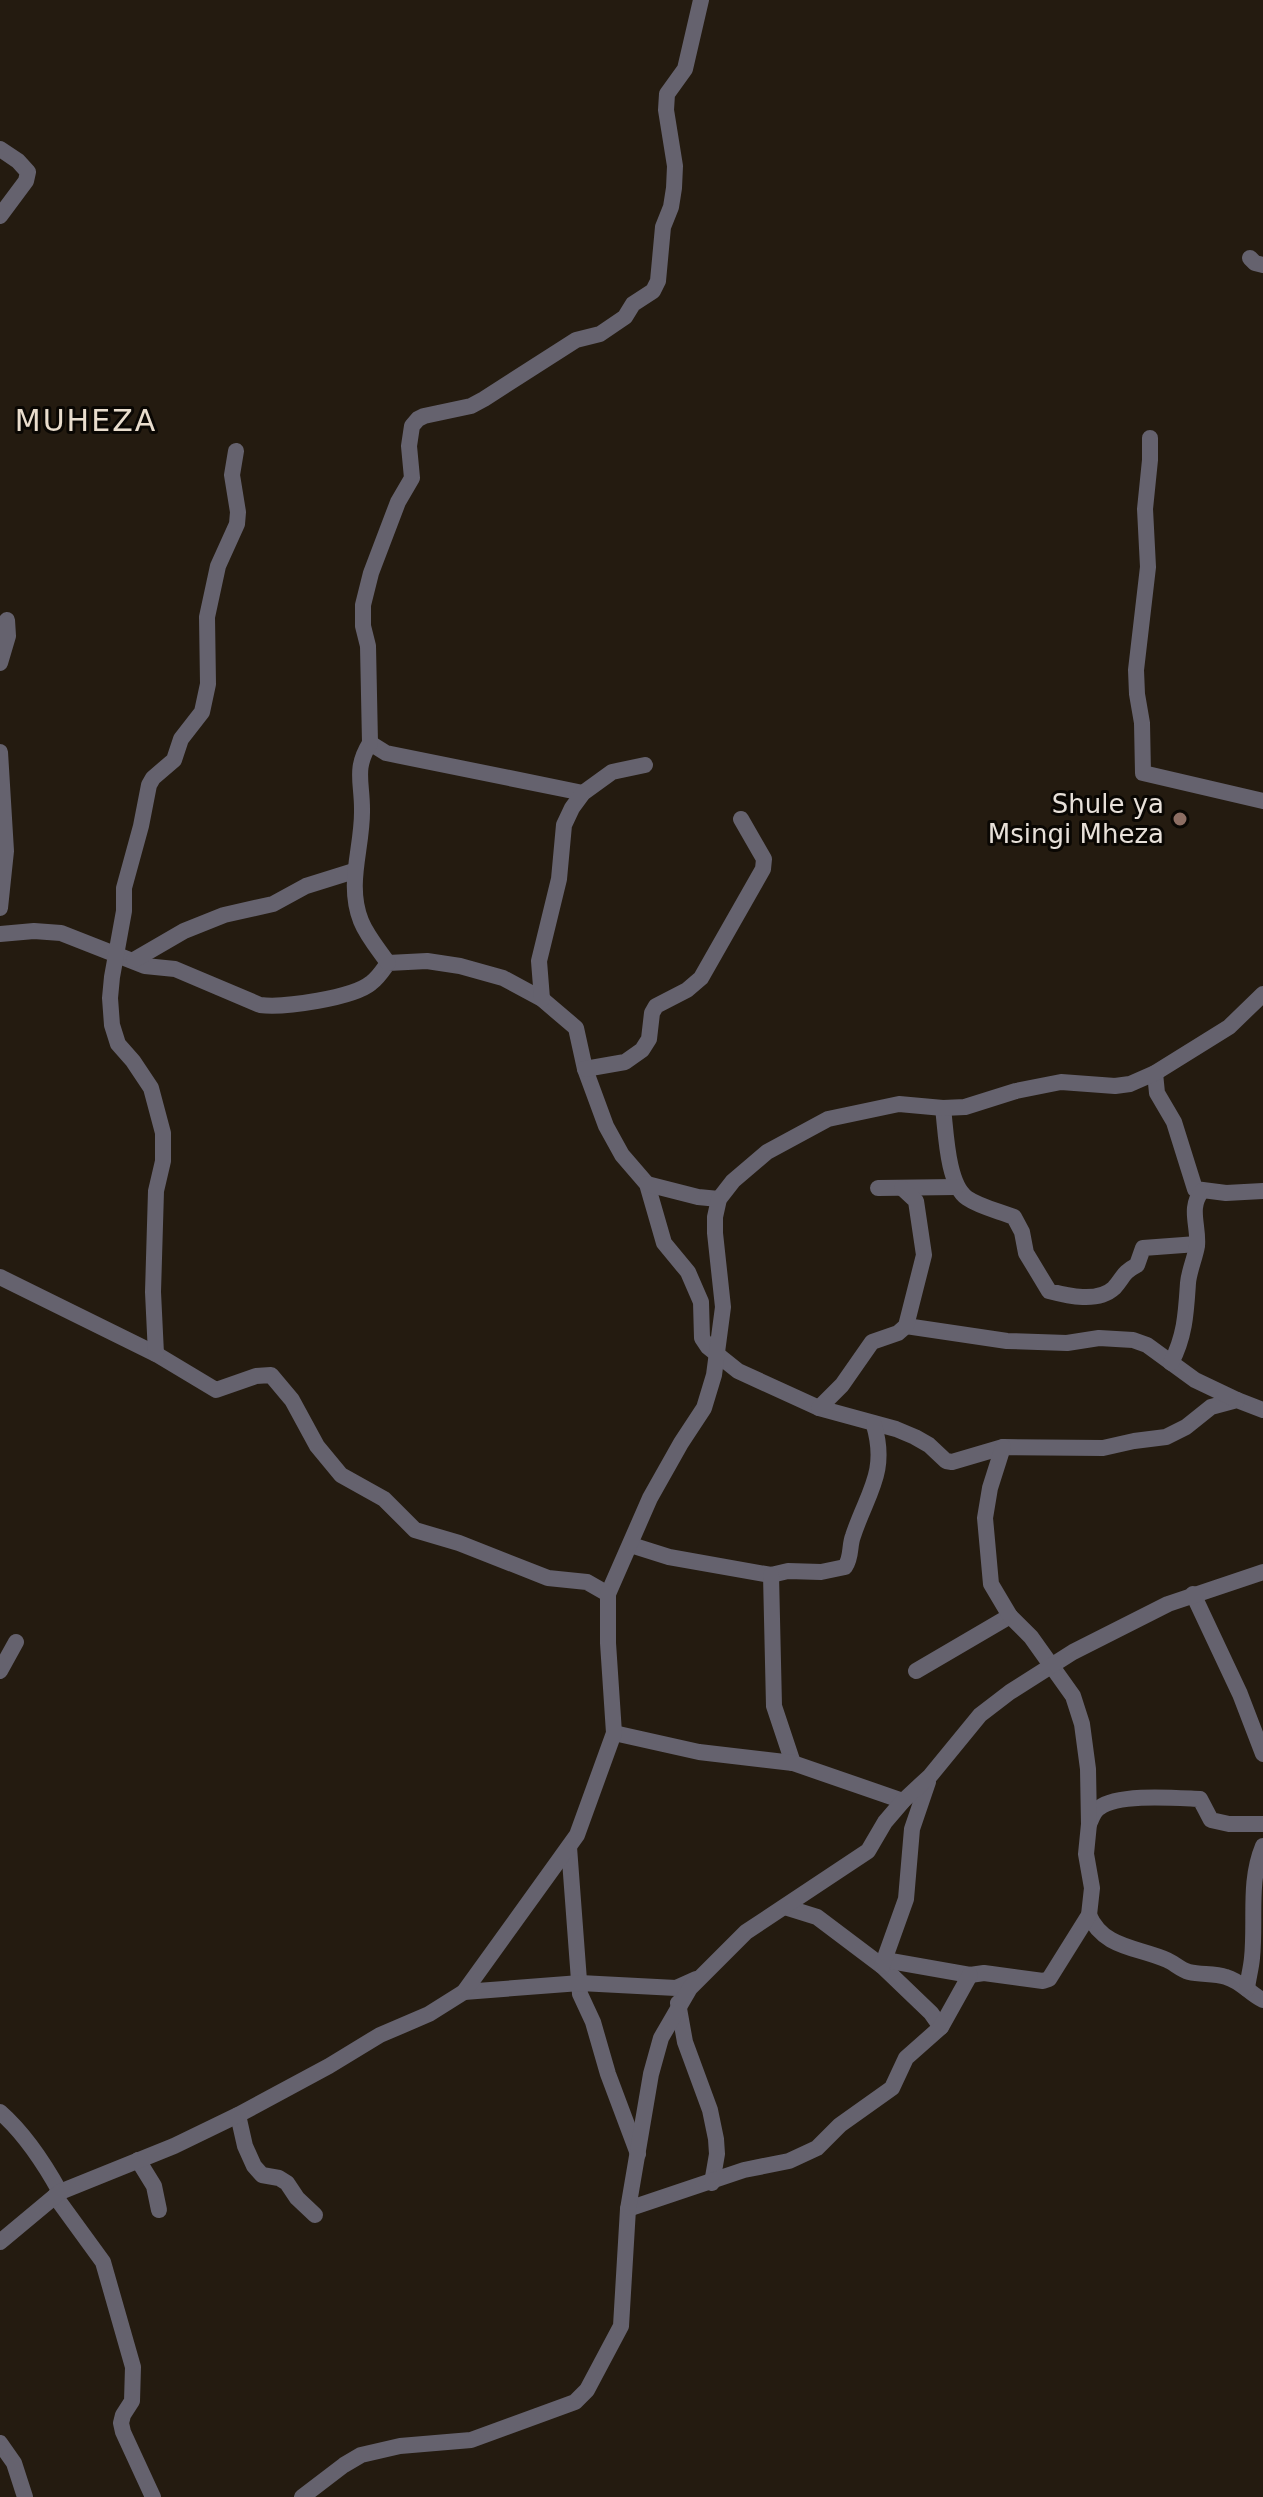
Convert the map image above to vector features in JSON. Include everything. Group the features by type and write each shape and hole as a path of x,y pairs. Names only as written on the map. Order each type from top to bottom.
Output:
{"street":[{"path":"388,963 361,921 355,892 354,871 362,810 358,774 363,754 370,743 368,646 363,626 363,605 371,573 398,502 412,478 409,446 412,426 424,416 471,406 484,399 576,340 600,334 625,317 633,304 653,291 658,281 663,227 674,188 675,166 666,110 667,94 685,69 701,0"},
{"path":"0,149 28,172 26,181 0,216"},
{"path":"1150,438 1145,509 1148,567 1136,670 1143,773 1263,801"},
{"path":"156,1354 153,1292 156,1191 163,1161 163,1133 151,1088 118,1044 112,1025 110,998 124,911 124,888 149,785 174,760 181,739 202,712 208,684 207,617 218,566 237,524 232,475 236,451"},
{"path":"0,663 8,636 7,620"},
{"path":"370,743 386,753 583,793"},
{"path":"0,752 6,851 0,908"},
{"path":"542,999 539,961 559,879 564,825 583,793 612,772 645,765"},
{"path":"585,1069 625,1062 642,1050 649,1039 652,1013 656,1006 687,990 701,978 763,869 764,859 741,819"},
{"path":"134,960 184,931 224,915 273,904 306,886 354,871"},
{"path":"0,934 34,931 61,933 145,966 175,969 260,1005 275,1007 352,993 372,983 388,963 408,960 460,966 503,978 542,999 576,1028 585,1069 606,1126 622,1155 647,1184 664,1243 688,1272 701,1302 702,1338 715,1354 738,1371 819,1408 915,1437 946,1461 952,1462 1003,1447 1103,1448 1166,1437 1186,1427 1211,1407 1237,1400"},
{"path":"0,2242 58,2194 174,2146 238,2115 380,2035 452,2001 464,1992 569,1847 577,1835 614,1733 608,1594 650,1498 704,1408 714,1375 723,1307 715,1233 719,1199 733,1181 767,1152 828,1119 899,1104 965,1107 1016,1091 1061,1082 1115,1086 1130,1084 1155,1073 1229,1027 1263,994"},
{"path":"1155,1073 1157,1093 1174,1122 1195,1189 1226,1193 1263,1191"},
{"path":"943,1108 956,1187 967,1198 1014,1217 1022,1232 1026,1253 1049,1291 1084,1297 1104,1295 1115,1286 1123,1272 1137,1265 1143,1248 1197,1244"},
{"path":"647,1184 719,1199"},
{"path":"878,1188 956,1187"},
{"path":"819,1408 842,1385 872,1342 898,1333 906,1326 924,1255 916,1201 902,1188"},
{"path":"1171,1363 1182,1342 1188,1282 1197,1244 1193,1213 1202,1191"},
{"path":"0,1277 156,1354 216,1390 256,1376 271,1375 292,1400 317,1446 341,1475 384,1499 415,1530 459,1543 548,1578 587,1582 608,1594"},
{"path":"906,1326 1007,1341 1067,1343 1099,1338 1133,1340 1147,1345 1195,1380 1263,1410"},
{"path":"1211,1407 1219,1390"},
{"path":"631,1545 669,1557 771,1575 845,1567 849,1561 851,1539 880,1468 879,1439 874,1425"},
{"path":"884,1963 1043,1981 1049,1979 1089,1915 1092,1888 1086,1854 1088,1769 1082,1724 1073,1696 1031,1637 1010,1616 991,1584 985,1518 990,1488 1003,1447"},
{"path":"302,2497 361,2455 400,2446 471,2440 575,2402 587,2390 621,2326 628,2209 651,2074 661,2038 690,1988 746,1932 868,1851 885,1822 903,1801 930,1776 980,1715 1010,1692 1073,1652 1168,1604 1263,1572"},
{"path":"771,1575 774,1706 793,1763"},
{"path":"1193,1594 1240,1694 1263,1754"},
{"path":"916,1671 1010,1616"},
{"path":"0,1671 16,1642"},
{"path":"614,1733 699,1752 793,1763 903,1801"},
{"path":"884,1963 906,1899 912,1829 930,1776"},
{"path":"1089,1824 1096,1809 1104,1805 1144,1797 1200,1799 1211,1820 1229,1824 1263,1824"},
{"path":"1247,1989 1252,1958 1254,1879 1256,1862 1263,1846"},
{"path":"569,1847 580,1994 593,2022 608,2074 639,2156"},
{"path":"785,1907 817,1917 884,1963 941,2027"},
{"path":"1089,1915 1103,1936 1123,1946 1168,1960 1188,1972 1236,1980 1263,2000"},
{"path":"628,2209 744,2170 789,2161 817,2148 840,2125 892,2088 906,2058 941,2027 970,1975"},
{"path":"464,1992 580,1983 676,1988 701,1976"},
{"path":"660,1988 674,1995 679,2006 685,2042 710,2110 717,2154 712,2183"},
{"path":"0,2112 44,2163 58,2194 103,2262 133,2367 132,2401 121,2423 153,2497"},
{"path":"238,2115 245,2146 254,2166 262,2175 287,2183 315,2215"},
{"path":"138,2160 154,2186 159,2210"},
{"path":"0,2443 14,2463 25,2497"}],"place":[{"name":"Shule ya Msingi Mheza","path":"1180,819"}],"district":[{"name":"MUHEZA","path":"86,421"}]}
